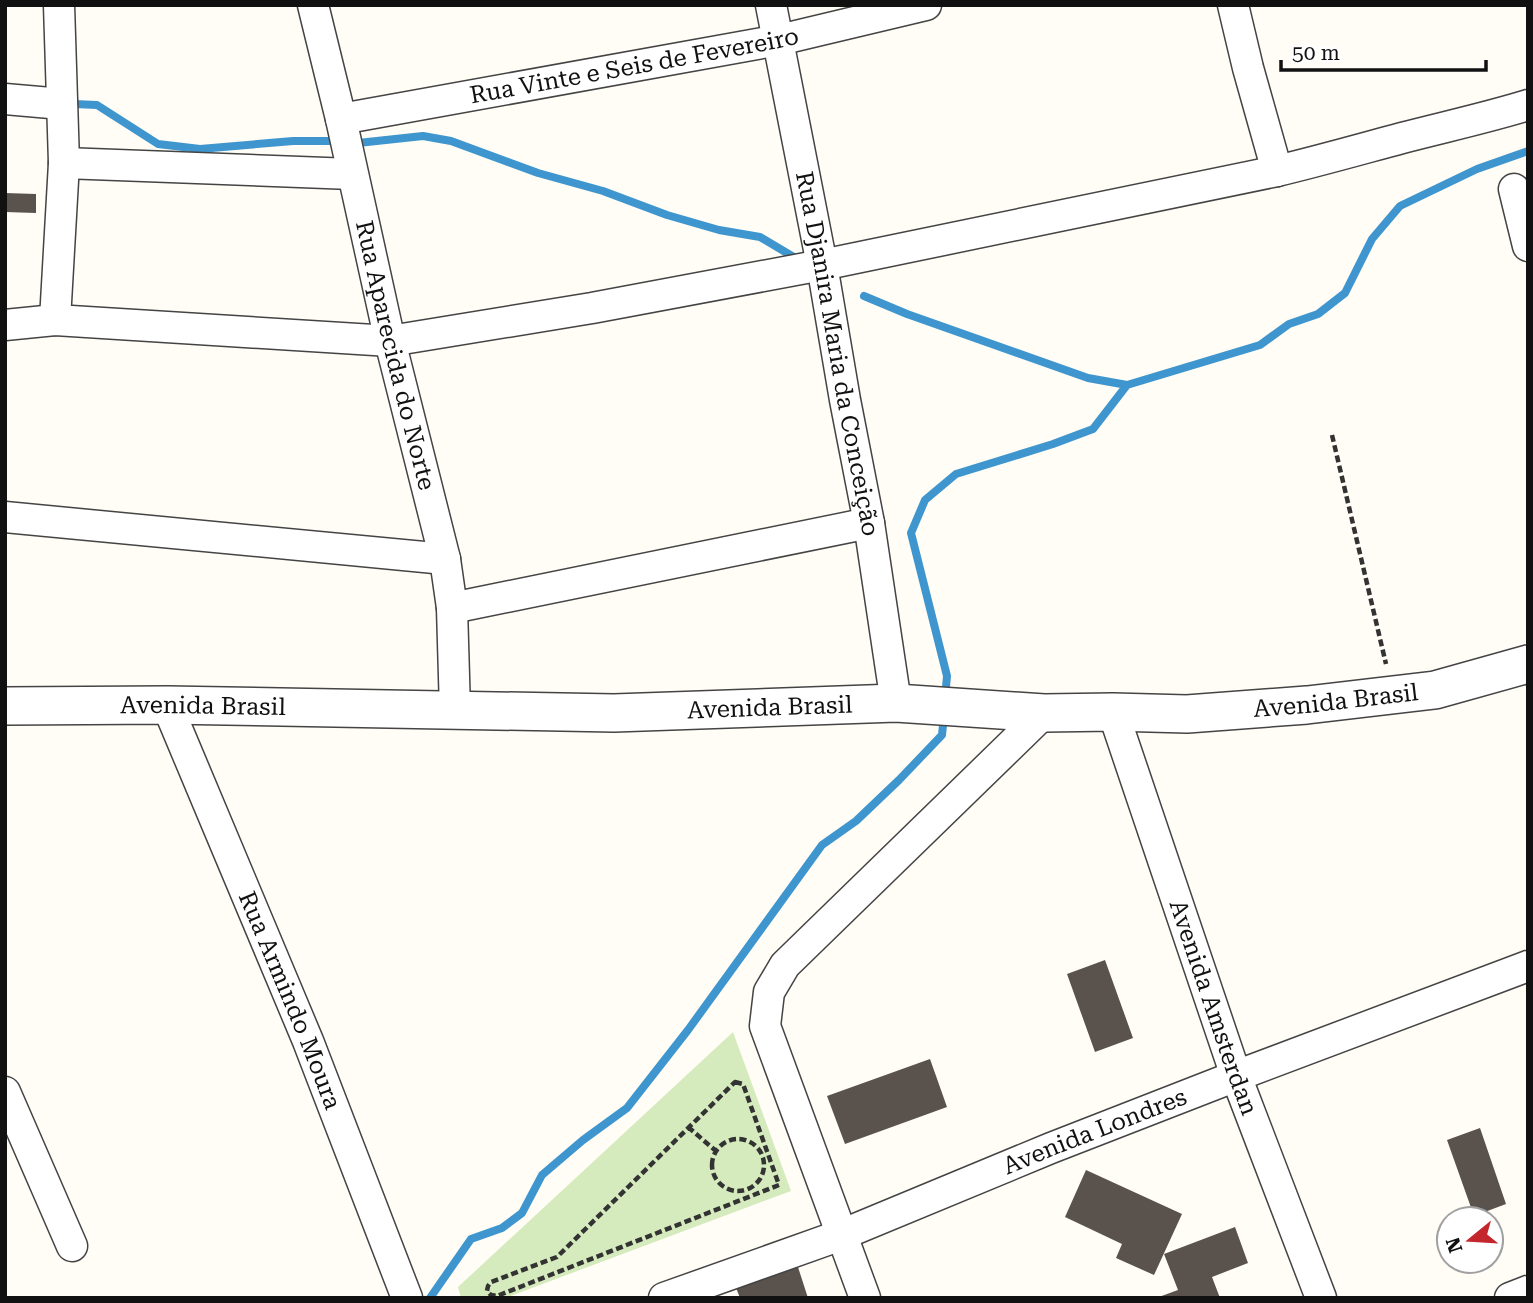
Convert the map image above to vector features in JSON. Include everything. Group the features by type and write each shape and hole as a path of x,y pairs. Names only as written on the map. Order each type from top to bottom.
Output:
{"street":[{"path":"55,320 64,163 59,5"},
{"name":"Rua Aparecida do Norte","path":"313,5 390,341 445,559 452,608 455,711"},
{"name":"Rua Djanira Maria da Conceição","path":"771,5 869,523 897,703"},
{"name":"Rua Vinte e Seis de Fevereiro","path":"341,119 779,40 926,5"},
{"path":"1233,5 1277,171"},
{"path":"5,99 62,104"},
{"path":"5,325 55,320 390,341 592,308 822,265 1277,171 1528,105"},
{"path":"64,163 352,174"},
{"path":"1514,189 1528,246"},
{"path":"5,517 445,559"},
{"path":"452,608 869,523"},
{"name":"Avenida Brasil","path":"5,706 167,705 614,713 897,703 1044,713 1187,714 1307,705 1435,690 1528,664"},
{"name":"Rua Armindo Moura","path":"167,705 308,1041 407,1298"},
{"name":"Avenida Amsterdan","path":"1113,712 1236,1076 1321,1298"},
{"path":"864,1298 765,1026 769,992 785,965 1044,713"},
{"name":"Avenida Londres","path":"664,1298 841,1235 1051,1148 1528,967"},
{"path":"5,1092 72,1246"},
{"path":"1510,1298 1528,1291"}],"path":[{"path":"1332,435 1394,696"},
{"path":"735,1082 743,1084 773,1169 779,1185 497,1296 488,1291 491,1282 556,1257 735,1082"},
{"path":"688,1127 716,1151"},
{"path":"729,1140 746,1140 754,1144 763,1159 762,1176 750,1189 725,1189 718,1183 711,1167 716,1151 729,1140"},
{"path":"764,1168 773,1169"},
{"path":"750,1189 754,1195"}],"green space":[{"path":"733,1032 791,1191 505,1298 461,1298 458,1287"}],"building":[{"path":"5,193 36,194 36,213 5,212"},
{"path":"1105,960 1133,1038 1095,1052 1067,974"},
{"path":"930,1059 947,1107 845,1144 827,1096"},
{"path":"1480,1128 1506,1204 1470,1205 1447,1140"},
{"path":"1086,1170 1182,1214 1154,1275 1116,1258 1122,1244 1065,1217"},
{"path":"1235,1227 1248,1263 1212,1277 1220,1298 1156,1298 1178,1290 1164,1254"},
{"path":"797,1264 808,1298 740,1298 735,1285"}],"waterway":[{"path":"74,104 97,105 158,144 200,149 293,141 329,141"},
{"path":"358,143 423,136 451,141 667,215 719,230 760,237 797,259"},
{"path":"945,698 947,676 911,533 925,500 956,474 1093,429 1127,385 1260,345 1289,324 1318,314 1345,293 1372,239 1400,206 1477,169 1528,151"},
{"path":"864,296 907,314 1088,378 1127,385"},
{"path":"430,1298 471,1239 502,1228 522,1213 542,1175 583,1140 627,1108 688,1030 822,845 856,821 942,735 944,715"}]}
